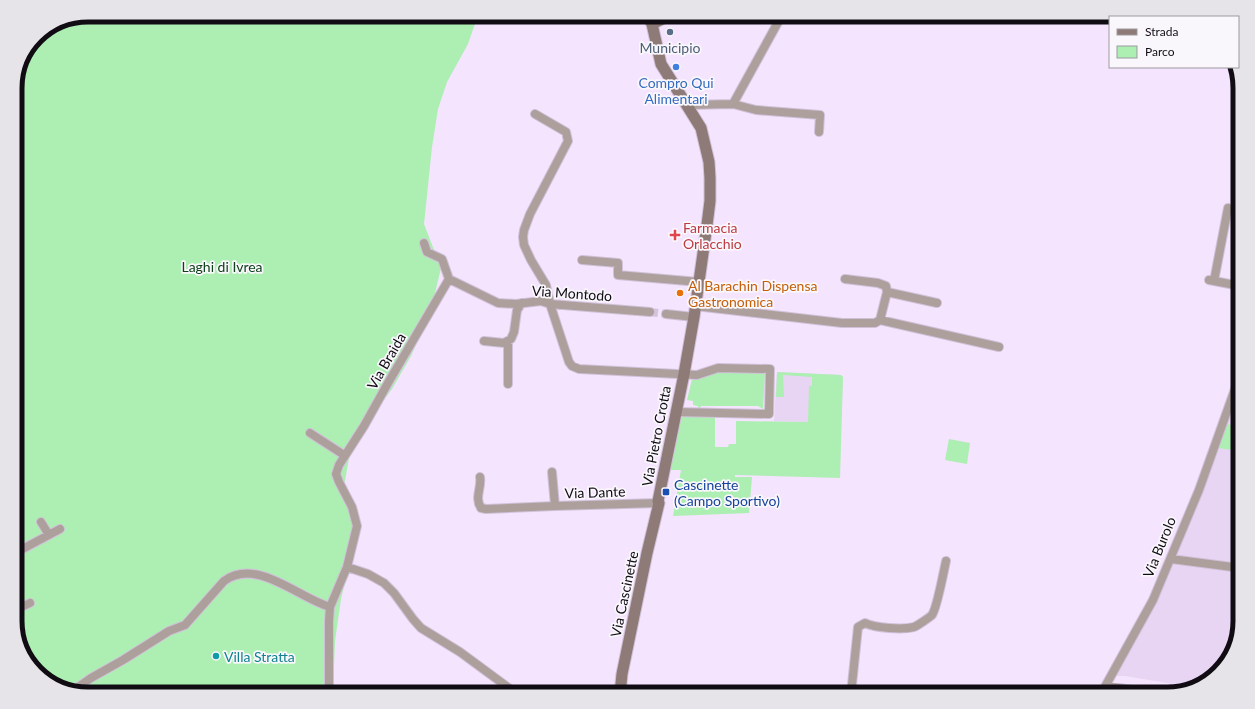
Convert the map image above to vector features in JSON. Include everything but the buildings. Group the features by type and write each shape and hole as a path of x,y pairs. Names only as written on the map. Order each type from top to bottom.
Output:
{"street":[{"name":"Via Pietro Crotta","path":"650,22 661,64 701,128 709,162 710,201 684,374 658,501 659,504"},
{"path":"733,104 778,22"},
{"path":"687,105 733,104 756,110 820,115 819,132"},
{"path":"535,114 566,132 568,141 530,214 523,237 524,245 531,260 546,285 550,304"},
{"path":"1228,208 1212,280 1233,284"},
{"path":"424,243 428,252 442,259 450,278"},
{"path":"582,260 618,263 618,275 699,282"},
{"name":"Via Montodo","path":"450,278 498,303 541,302 650,312"},
{"name":"Via Braida","path":"330,607 347,567 357,526 352,507 338,482 336,474 339,465 364,426 388,382 450,278"},
{"path":"845,279 878,283 886,286 887,292 880,320"},
{"path":"887,292 937,303"},
{"path":"484,341 504,343 511,339 514,332 517,310 522,303"},
{"name":"Via Pietro Crotta","path":"550,304 569,362 572,366 580,369 684,374"},
{"path":"666,314 694,312 875,323 880,320 999,347"},
{"path":"508,341 508,384"},
{"path":"676,412 769,414 770,369 718,368 700,374 684,374"},
{"name":"Via Burolo","path":"1106,686 1153,600 1171,559 1233,395"},
{"path":"310,433 344,455"},
{"name":"Via Dante","path":"552,472 555,506"},
{"name":"Via Dante","path":"480,477 481,483 478,494 478,503 481,508 486,509 659,504"},
{"name":"Via Cascinette","path":"622,687 622,674 659,504"},
{"path":"41,522 49,535"},
{"path":"22,549 60,529"},
{"path":"1171,559 1233,567"},
{"path":"852,687 858,626 865,623 872,626 896,628 914,626 932,614 943,578 946,560"},
{"path":"347,567 368,574 384,583 394,593 421,628 460,652 508,687"},
{"path":"80,686 169,631 184,625 228,578 255,573 267,577 318,604 330,607 330,687"},
{"path":"22,606 30,602"},
{"path":"1106,686 1112,687"}],"shaded area":[{"path":"777,372 841,375 843,377 841,423 774,421"},
{"path":"1233,398 1233,620 1231,638 1228,646 1214,668 1200,678 1181,685 1125,676 1116,676 1132,646"}],"green space":[{"name":"Laghi di Ivrea","path":"88,22 476,22 468,44 447,82 438,109 432,147 424,224 441,268 430,314 411,356 392,389 351,447 344,486 357,524 353,551 341,599 335,641 333,687 88,687 71,685 55,678 41,668 27,646 22,625 22,84 24,71 29,59 36,48 55,31 67,26"},
{"path":"713,371 765,372 763,409 758,406 701,406 699,410 698,406 693,405 693,401 687,400 692,379 701,378"},
{"path":"777,372 841,375 843,377 840,478 735,475 735,477 752,477 749,513 673,516 681,470 670,470 680,420 683,416 715,416 715,447 728,447 729,444 736,444 736,421 808,422 809,386 812,386 812,377 783,375 784,397 776,397"},
{"path":"1226,423 1233,426 1233,450 1218,448"},
{"path":"949,439 970,443 967,464 945,460"}],"tunnel":[{"path":"650,312 666,314"}],"place":[{"name":"Municipio","path":"670,32"},
{"name":"Compro Qui Alimentari","path":"676,67"},
{"name":"Farmacia Orlacchio","path":"675,235"},
{"name":"Al Barachin Dispensa Gastronomica","path":"680,293"},
{"name":"Cascinette (Campo Sportivo)","path":"666,492"},
{"name":"Villa Stratta","path":"216,656"}]}
